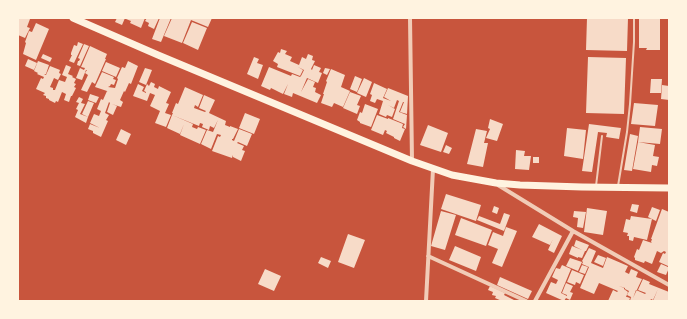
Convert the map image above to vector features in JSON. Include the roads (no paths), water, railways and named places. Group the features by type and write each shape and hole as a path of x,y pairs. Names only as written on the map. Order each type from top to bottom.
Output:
{"highway":[{"path":"73,18 412,161 460,177 520,185 669,188"}],"street":[{"path":"410,18 412,161"},
{"path":"426,301 433,169"},
{"path":"496,183 572,231 669,285"},
{"path":"535,301 572,231"},
{"path":"428,256 526,301"}],"lane":[{"path":"618,187 630,104 634,18"},
{"path":"596,187 602,136"}]}
